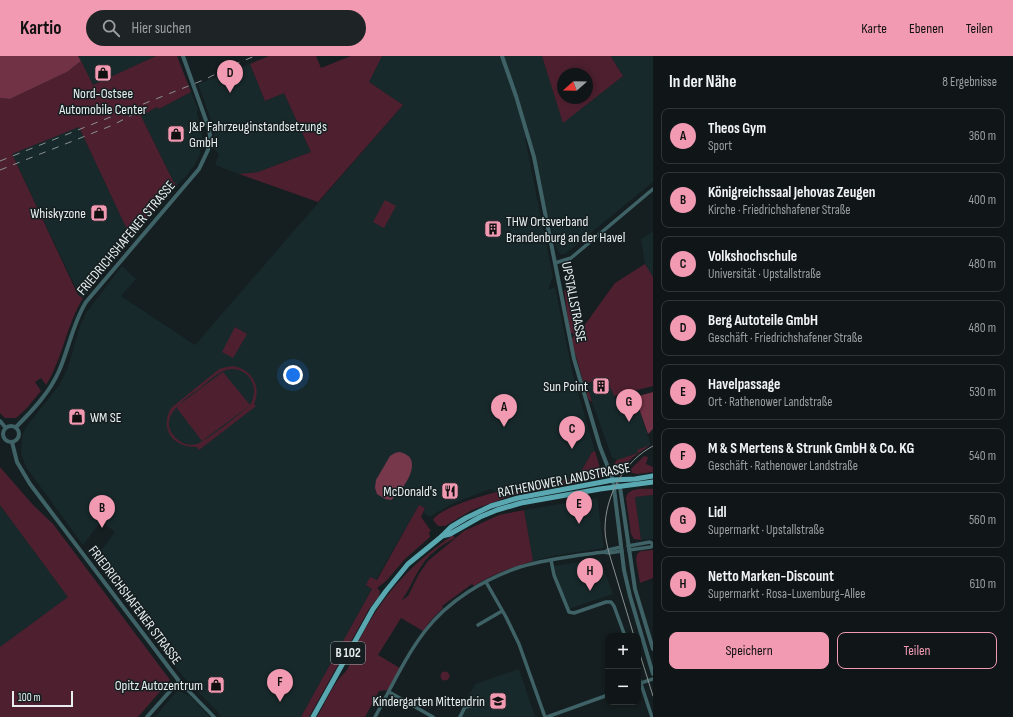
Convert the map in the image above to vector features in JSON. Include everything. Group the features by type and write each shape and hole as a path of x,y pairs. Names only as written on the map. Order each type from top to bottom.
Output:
{"main road":[{"name":"RATHENOWER LANDSTRASSE","path":"313,717 373,609 408,564 441,537 446,530 491,506 518,498 613,480 636,479 653,476"},
{"name":"RATHENOWER LANDSTRASSE","path":"441,537 450,534 474,520 497,510 537,500 653,482"}],"street":[{"name":"FRIEDRICHSHAFENER STRASSE","path":"12,442 16,440 18,436 16,427 54,381 74,327 86,302 199,169 206,157 210,144 208,126 183,56"},
{"name":"UPSTALLSTRASSE","path":"502,56 516,96 534,157 577,371 600,447 613,480 621,549 630,596 653,674"},
{"path":"555,263 571,258 653,189"},
{"path":"0,421 5,427 16,427"},
{"name":"FRIEDRICHSHAFENER STRASSE","path":"5,427 3,437 7,441 12,442"},
{"name":"FRIEDRICHSHAFENER STRASSE","path":"12,442 17,462 30,484 179,680"},
{"name":"UPSTALLSTRASSE","path":"613,480 620,487"},
{"path":"620,487 635,589 653,650"},
{"path":"375,717 416,645 432,622 451,604 486,582 520,568 551,560 628,548 650,542 653,544"},
{"path":"551,560 554,575 569,612 574,613 606,602 611,602 614,606 624,633"},
{"path":"486,582 519,644 546,717 605,696"},
{"path":"478,625 502,611"},
{"path":"641,683 653,679"},
{"path":"147,717 179,680 214,717"},
{"path":"641,689 652,717"},
{"path":"388,692 434,717"},
{"path":"460,717 465,707 471,706"}],"shaded area":[{"path":"0,56 78,56 81,61 67,72 10,99 0,98"},
{"name":"Nord-Ostsee Automobile Center","path":"78,56 156,56 93,85"},
{"path":"156,56 177,56 191,92 159,109 157,107 141,116 173,181 177,185 131,238 79,127 12,154 78,295 83,298 72,320 57,364 46,385 41,378 35,382 41,391 26,409 16,418 5,418 0,413 0,98 10,99 67,72 81,61 93,85"},
{"path":"269,56 316,56 321,68 351,56 382,56 369,82 403,105 318,202 239,174 258,172 311,152 284,93 265,101 250,64"},
{"path":"382,56 542,56 563,122 586,104 593,104 593,99 623,76 611,57 612,56 653,56 653,182 565,254 560,254 555,244 534,157 528,137 525,138 553,277 548,290 555,287 573,375 595,451 592,452 578,477 498,495 497,492 490,489 452,504 429,517 424,513 425,508 419,505 376,580 370,578 366,585 372,589 301,717 221,717 176,668 93,558 96,557 115,532 101,521 83,545 26,467 21,454 22,436 30,422 60,384 68,367 80,326 86,313 122,266 136,279 121,296 195,345 403,105 369,82"},
{"path":"542,56 612,56 611,57 623,76 593,100 593,68 557,68 557,104"},
{"path":"250,64 265,101 284,93 311,152 258,172 239,174 215,165 219,154 213,148 214,137 212,123 198,84"},
{"name":"J&P Fahrzeuginstandsetzungs GmbH","path":"191,92 198,109 197,114 202,129 201,153 194,166 177,185 173,181 141,116 157,107 159,109"},
{"path":"557,104 587,104 563,123"},
{"path":"79,127 131,238 96,278 96,283 83,298 79,295 12,154"},
{"path":"385,200 396,206 384,228 373,222"},
{"path":"653,231 653,277 645,264 641,239"},
{"path":"645,264 653,277 653,386 614,396 606,377 587,383 592,402 588,398 571,339 574,336 573,333 570,334 564,290 567,291 584,326 615,283"},
{"path":"235,327 247,334 233,358 222,352"},
{"path":"232,366 239,367 249,374 256,385 257,391 254,404 256,406 199,450 197,447 188,446 175,441 170,436 167,423 171,408 222,368","holes":["231,369 244,372 252,381 254,387 253,399 250,405 223,372 180,404 216,375 223,371","249,406 208,438 197,444 192,445 179,441 171,431 169,423 176,408 202,441"]},
{"path":"606,377 617,403 635,397 651,445 637,450 638,453 617,460 612,457 592,402 587,383"},
{"path":"653,392 653,429 648,434 635,397"},
{"path":"650,445 632,458 623,469 616,469 614,464 617,460 638,453 637,450"},
{"path":"595,451 602,475 600,478 511,496 472,510 445,526 438,526 433,520 437,515 452,507 482,496 497,492 499,495 530,488 529,484 533,481 542,486 578,477 592,452"},
{"path":"399,452 407,455 411,460 412,467 410,474 396,496 391,500 385,499 377,494 375,488 376,480 390,456"},
{"path":"644,456 648,457 646,464 653,467 653,472 637,474 628,472"},
{"path":"0,467 33,505 53,524 170,680 138,717 0,717 0,647 68,597 0,505"},
{"path":"653,489 653,495 635,497 641,540 634,539 631,534 626,498 627,494 633,490"},
{"path":"653,495 653,539 641,540 635,497"},
{"path":"597,498 604,548 553,556 533,561 524,510"},
{"path":"0,505 68,597 0,647"},
{"path":"419,505 425,508 421,517 431,531 429,532 430,537 405,559 386,581 377,588 380,591 379,596 369,609 309,717 301,717 372,589 366,585 370,577 377,580"},
{"path":"524,510 533,561 495,574 474,586 472,584 442,606 443,608 423,631 401,618 378,655 400,668 388,690 379,691 365,717 317,717 335,684 348,668 355,649 375,612 409,571 453,535 455,538 444,544 424,562 402,600 408,596 419,574 428,561 464,531 499,515"},
{"path":"653,550 653,578 640,583 636,560 637,554 641,551"},
{"path":"600,559 613,594 569,609 554,566"},
{"name":"Kindergarten Mittendrin","path":"519,669 535,717 457,717 475,684"},
{"path":"445,671 450,676 445,681 440,676"},
{"path":"179,691 190,696 210,717 155,717 176,692"}],"tram line":[{"path":"633,633 609,553 605,532 606,517 608,504 618,481 625,470 633,461 653,446"},
{"path":"641,658 653,696"}],"railway":[{"path":"0,161 206,79 233,65 255,56"},
{"path":"0,170 113,125 143,109"}],"place":[{"name":"Nord-Ostsee Automobile Center","path":"103,73"},
{"name":"Berg Autoteile GmbH","path":"230,93"},
{"name":"J&P Fahrzeuginstandsetzungs GmbH","path":"176,134"},
{"name":"Whiskyzone","path":"99,213"},
{"name":"THW Ortsverband Brandenburg an der Havel","path":"493,229"},
{"name":"Sun Point","path":"601,386"},
{"name":"WM SE","path":"77,417"},
{"name":"Lidl","path":"629,422"},
{"name":"Theos Gym","path":"504,427"},
{"name":"Volkshochschule","path":"572,449"},
{"name":"McDonald's","path":"450,491"},
{"name":"Havelpassage","path":"579,524"},
{"name":"Königreichssaal Jehovas Zeugen","path":"102,528"},
{"name":"Netto Marken-Discount","path":"590,591"},
{"name":"Opitz Autozentrum","path":"216,685"},
{"name":"Kindergarten Mittendrin","path":"498,701"},
{"name":"M & S Mertens & Strunk GmbH & Co. KG","path":"280,702"}]}
